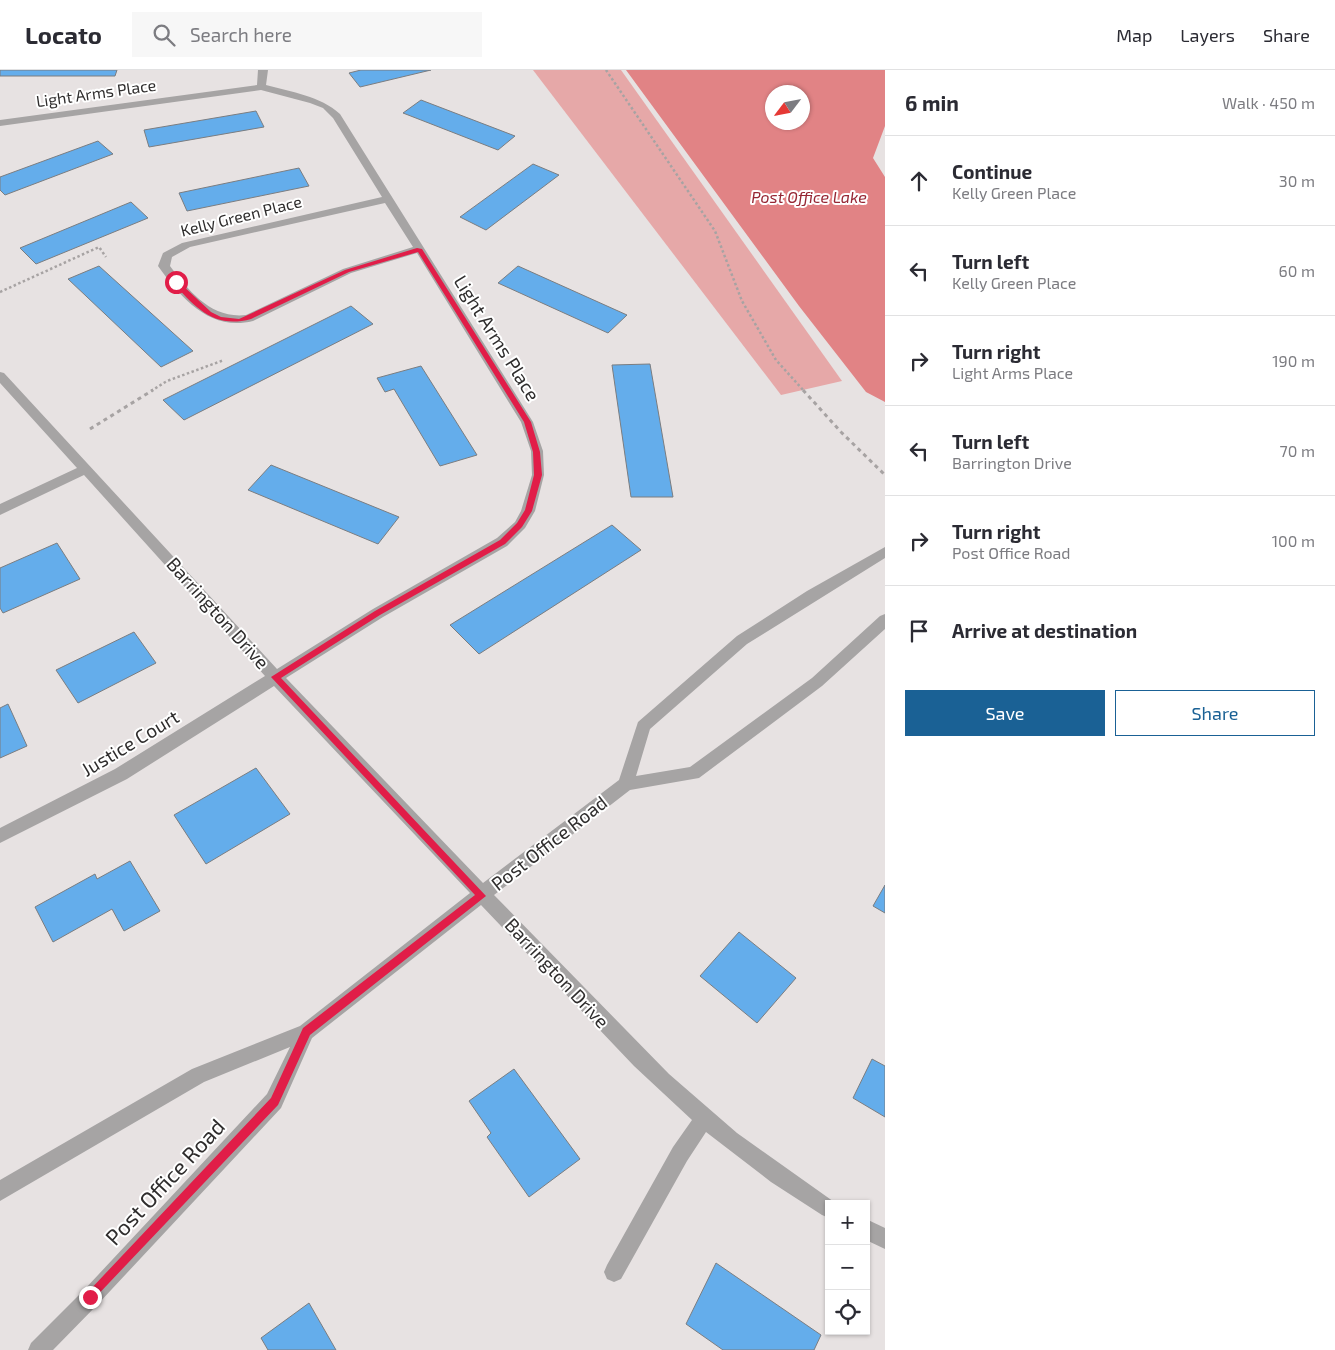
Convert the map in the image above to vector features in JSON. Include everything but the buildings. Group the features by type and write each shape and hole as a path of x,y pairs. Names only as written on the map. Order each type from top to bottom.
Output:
{"street":[{"path":"261,87 263,70"},
{"name":"Light Arms Place","path":"0,123 261,87 326,106 337,116 386,199 528,422 537,452 538,475 534,495 520,525 502,542 378,613 275,677"},
{"name":"Kelly Green Place","path":"386,199 186,245 167,255 164,266 176,282 209,313 219,319 239,320 249,318 347,271 419,249"},
{"name":"Barrington Drive","path":"0,376 275,677 481,896 495,906 640,1060 704,1120 765,1166 825,1205"},
{"path":"0,510 86,469"},
{"name":"Post Office Road","path":"626,784 643,726 742,640 812,595 885,552"},
{"name":"Post Office Road","path":"0,1191 198,1075 306,1032 548,842 626,784 694,773 817,682 885,620"},
{"name":"Justice Court","path":"0,836 121,774 275,677"},
{"name":"Post Office Road","path":"38,1350 274,1101 306,1032"},
{"path":"614,1272 680,1154 704,1120"},
{"path":"870,1231 885,1239"}],"path":[{"path":"606,70 715,231 742,301 776,360 841,432 885,475"},
{"path":"0,292 99,247 106,257"},
{"path":"90,429 167,381 224,360"}],"shaded area":[{"path":"533,70 621,70 842,381 781,395"}],"water":[{"name":"Post Office Lake","path":"626,70 885,70 885,126 873,158 885,177 885,402 866,392 799,306"}],"route":[{"path":"90,1297 274,1101 306,1032 481,896 275,677 378,613 502,542 520,525 528,511 538,475 537,452 528,422 419,249 347,271 249,318 239,320 219,319 209,313 176,282"}]}
